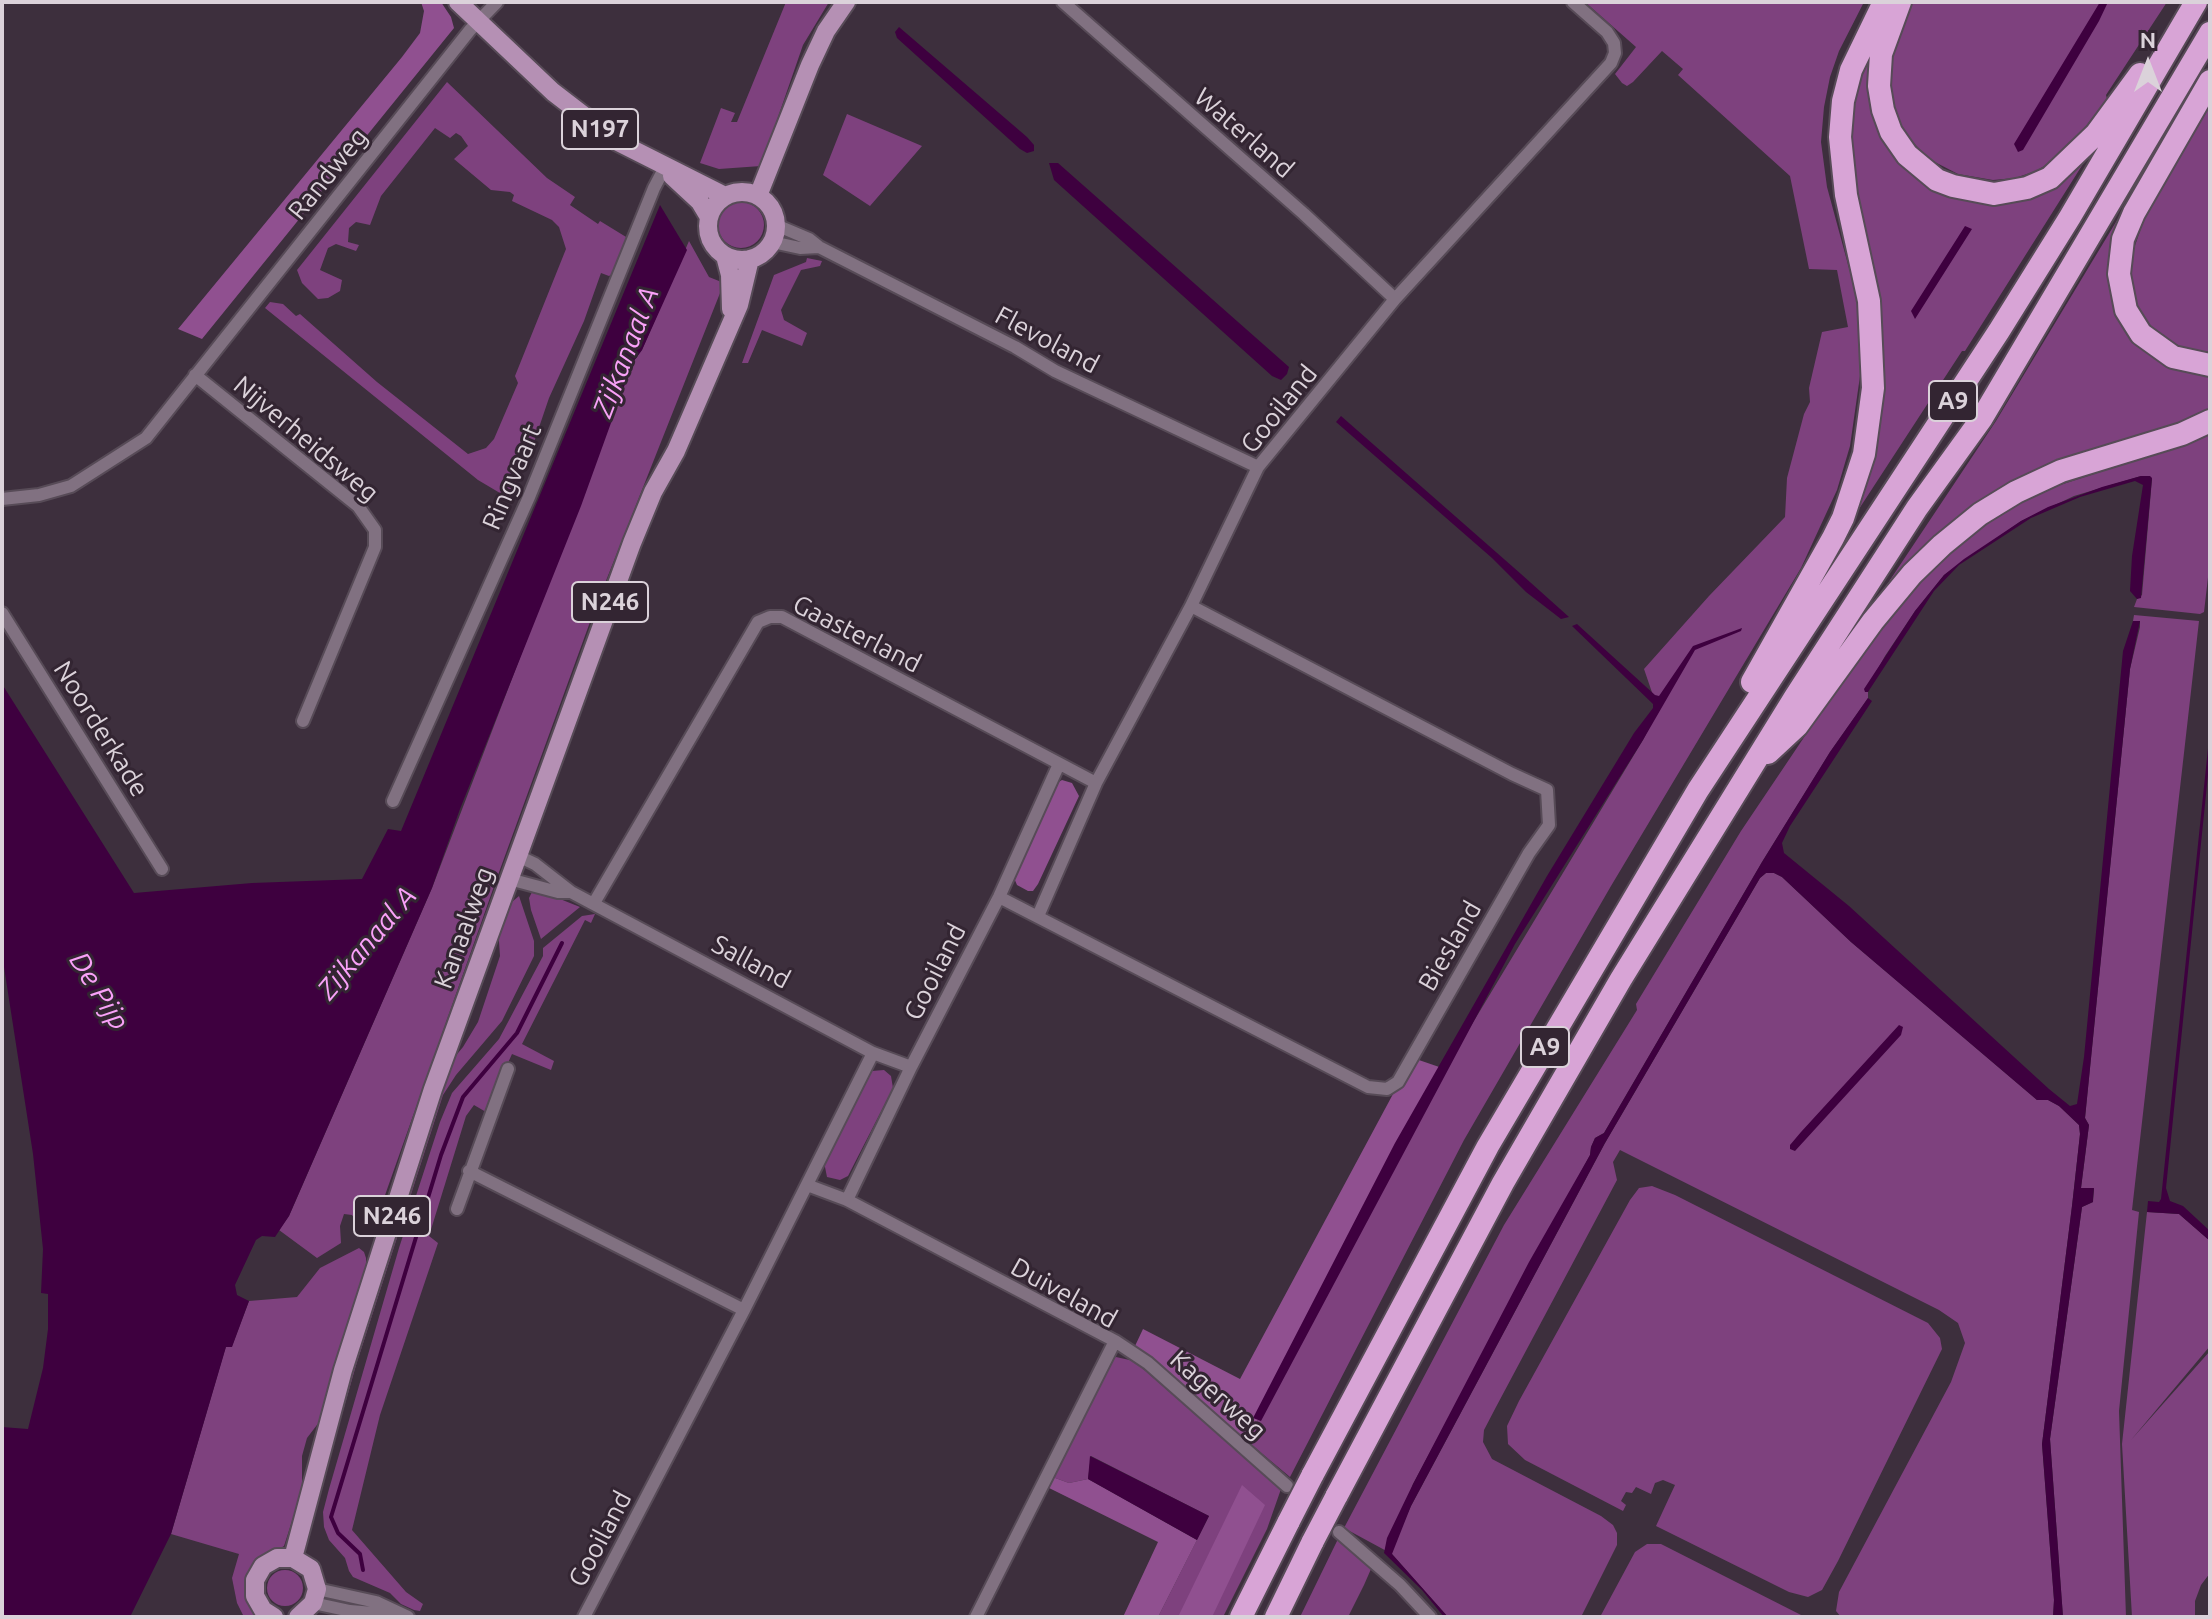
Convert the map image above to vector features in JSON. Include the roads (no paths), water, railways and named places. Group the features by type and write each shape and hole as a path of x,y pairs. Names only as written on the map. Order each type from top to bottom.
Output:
{"highway":[{"name":"A9","path":"1698,790 1725,724 1843,518 1864,454 1873,388 1869,301 1846,195 1840,137 1843,101 1851,70 1884,2"},
{"name":"A9","path":"1900,2 1886,34 1879,70 1883,110 1891,132 1907,155 1937,180 1968,191 1994,194 2027,188 2050,178 2083,148 2196,3"},
{"name":"A9","path":"1241,1617 1312,1476 1488,1146 1698,790 1999,331 2196,3"},
{"name":"A9","path":"1276,1617 1336,1497 1503,1183 1621,979 1746,773 1917,508 1982,418 2210,33"},
{"path":"2210,81 2134,213 2123,239 2119,274 2126,310 2141,334 2173,357 2210,365"},
{"name":"A9","path":"1746,773 1797,726 1873,621 1912,574 1980,514 2016,492 2061,471 2170,438 2210,421"}],"main road":[{"name":"N197","path":"458,2 583,116 618,142 725,196"},
{"path":"758,196 810,65 826,31 846,2"},
{"name":"N197","path":"665,167 700,202 709,217"},
{"path":"709,217 712,209 725,196 736,193 758,196 771,208 774,233 763,253 750,259 725,256"},
{"name":"N246","path":"709,217 709,235 725,256"},
{"name":"Kanaalweg","path":"725,256 732,288 727,332"},
{"name":"Kanaalweg","path":"293,1558 343,1370 433,1089 632,543 653,492 676,451 739,305 750,259"},
{"path":"274,1617 263,1610 255,1596 255,1580 263,1566 277,1558 293,1558 311,1569 315,1596 298,1617"}],"street":[{"name":"Randweg","path":"195,375 477,22 497,2"},
{"name":"Waterland","path":"1063,2 1304,214 1395,299"},
{"name":"Gooiland","path":"1038,916 1096,783 1191,606 1258,467 1395,299 1611,63 1615,53 1614,43 1607,32 1573,2"},
{"name":"Ringvaart","path":"393,801 529,497 665,167"},
{"name":"Flevoland","path":"774,233 800,248 819,247 1055,371 1258,467"},
{"path":"2,499 39,495 71,486 109,462 146,438 195,375"},
{"name":"Nijverheidsweg","path":"195,375 358,506 375,530 375,547 303,721"},
{"name":"Biesland","path":"999,897 1368,1087 1387,1089 1398,1082 1529,853 1549,825 1547,790 1191,606"},
{"name":"Noorderkade","path":"2,613 162,869"},
{"name":"Gaasterland","path":"594,903 758,622 770,617 782,617 1096,783"},
{"name":"Gooiland","path":"847,1200 911,1067 999,897 1059,764"},
{"name":"Salland","path":"518,856 535,864 571,892 873,1053 911,1067"},
{"name":"Salland","path":"509,879 558,892 571,892"},
{"name":"Gooiland","path":"584,1617 873,1053"},
{"path":"457,1209 508,1069"},
{"path":"469,1171 744,1310"},
{"name":"Duiveland","path":"807,1185 847,1200 1115,1341 976,1617"},
{"name":"Kagerweg","path":"1115,1341 1148,1363 1287,1486"},
{"path":"1339,1532 1400,1585 1430,1617"},
{"path":"315,1596 336,1613 405,1616"},
{"path":"315,1596 376,1602 405,1616"}],"water":[{"path":"2100,2 2108,2 2099,21 2023,150 2018,152 2014,144"},
{"path":"899,27 1027,137 1034,145 1034,151 1027,153 1020,149 897,38 895,32"},
{"path":"1049,163 1058,163 1289,367 1287,374 1281,380 1272,376 1054,180"},
{"path":"660,205 687,250 642,350 633,362 581,506 460,809 432,888 289,1216 275,1237 262,1236 256,1240 235,1285 237,1295 249,1301 232,1347 226,1347 171,1534 130,1617 2,1617 2,1427 28,1429 43,1368 48,1294 41,1293 43,1249 33,1154 2,954 2,684 134,893 252,883 362,879 388,829 401,831"},
{"path":"1965,226 1972,229 1915,319 1911,311"},
{"path":"1341,416 1569,617 1561,619 1526,592 1492,558 1336,422"},
{"path":"2141,476 2152,478 2141,598 2137,599 2130,591 2143,485 2135,481 2080,497 2031,518 1959,565 1934,591 1868,692 1865,692 1864,689 1915,611 1944,575 1964,559 2048,507"},
{"path":"2133,621 2140,621 2130,669 2085,1118 2089,1125 2081,1188 2094,1188 2093,1202 2082,1207 2050,1439 2063,1617 2053,1617 2042,1444 2079,1125 2059,1106 2048,1100 2037,1100 1851,942 1782,877 1766,873 1760,878 1605,1143 1411,1506 1392,1554 1448,1617 1444,1617 1422,1590 1384,1553 1387,1538 1529,1262 1590,1155 1595,1138 1604,1133 1762,862 1830,752 1868,698 1872,701 1790,826 1782,843 1784,853 1849,906 2049,1089 2070,1106 2077,1104 2123,651"},
{"path":"1577,624 1659,696 1693,646 1742,628 1695,650 1643,740 1515,944 1261,1421 1253,1418 1395,1143 1547,876 1634,733 1653,708 1653,704 1572,626"},
{"path":"2210,729 2210,755 2166,1188 2170,1201 2183,1206 2210,1231 2210,1241 2179,1214 2147,1212 2148,1201 2159,1202 2161,1199"},
{"path":"1899,1025 1903,1027 1901,1035 1795,1151 1790,1149 1801,1132"},
{"path":"1090,1456 1209,1516 1197,1540 1088,1479"}],"waterway":[{"path":"363,1570 360,1554 338,1533 331,1517 441,1155 463,1097 517,1033 562,943"}],"water label":[{"name":"Zijkanaal A","path":"626,352"},
{"name":"Zijkanaal A","path":"367,943"},
{"name":"De Pijp","path":"99,991"}]}
